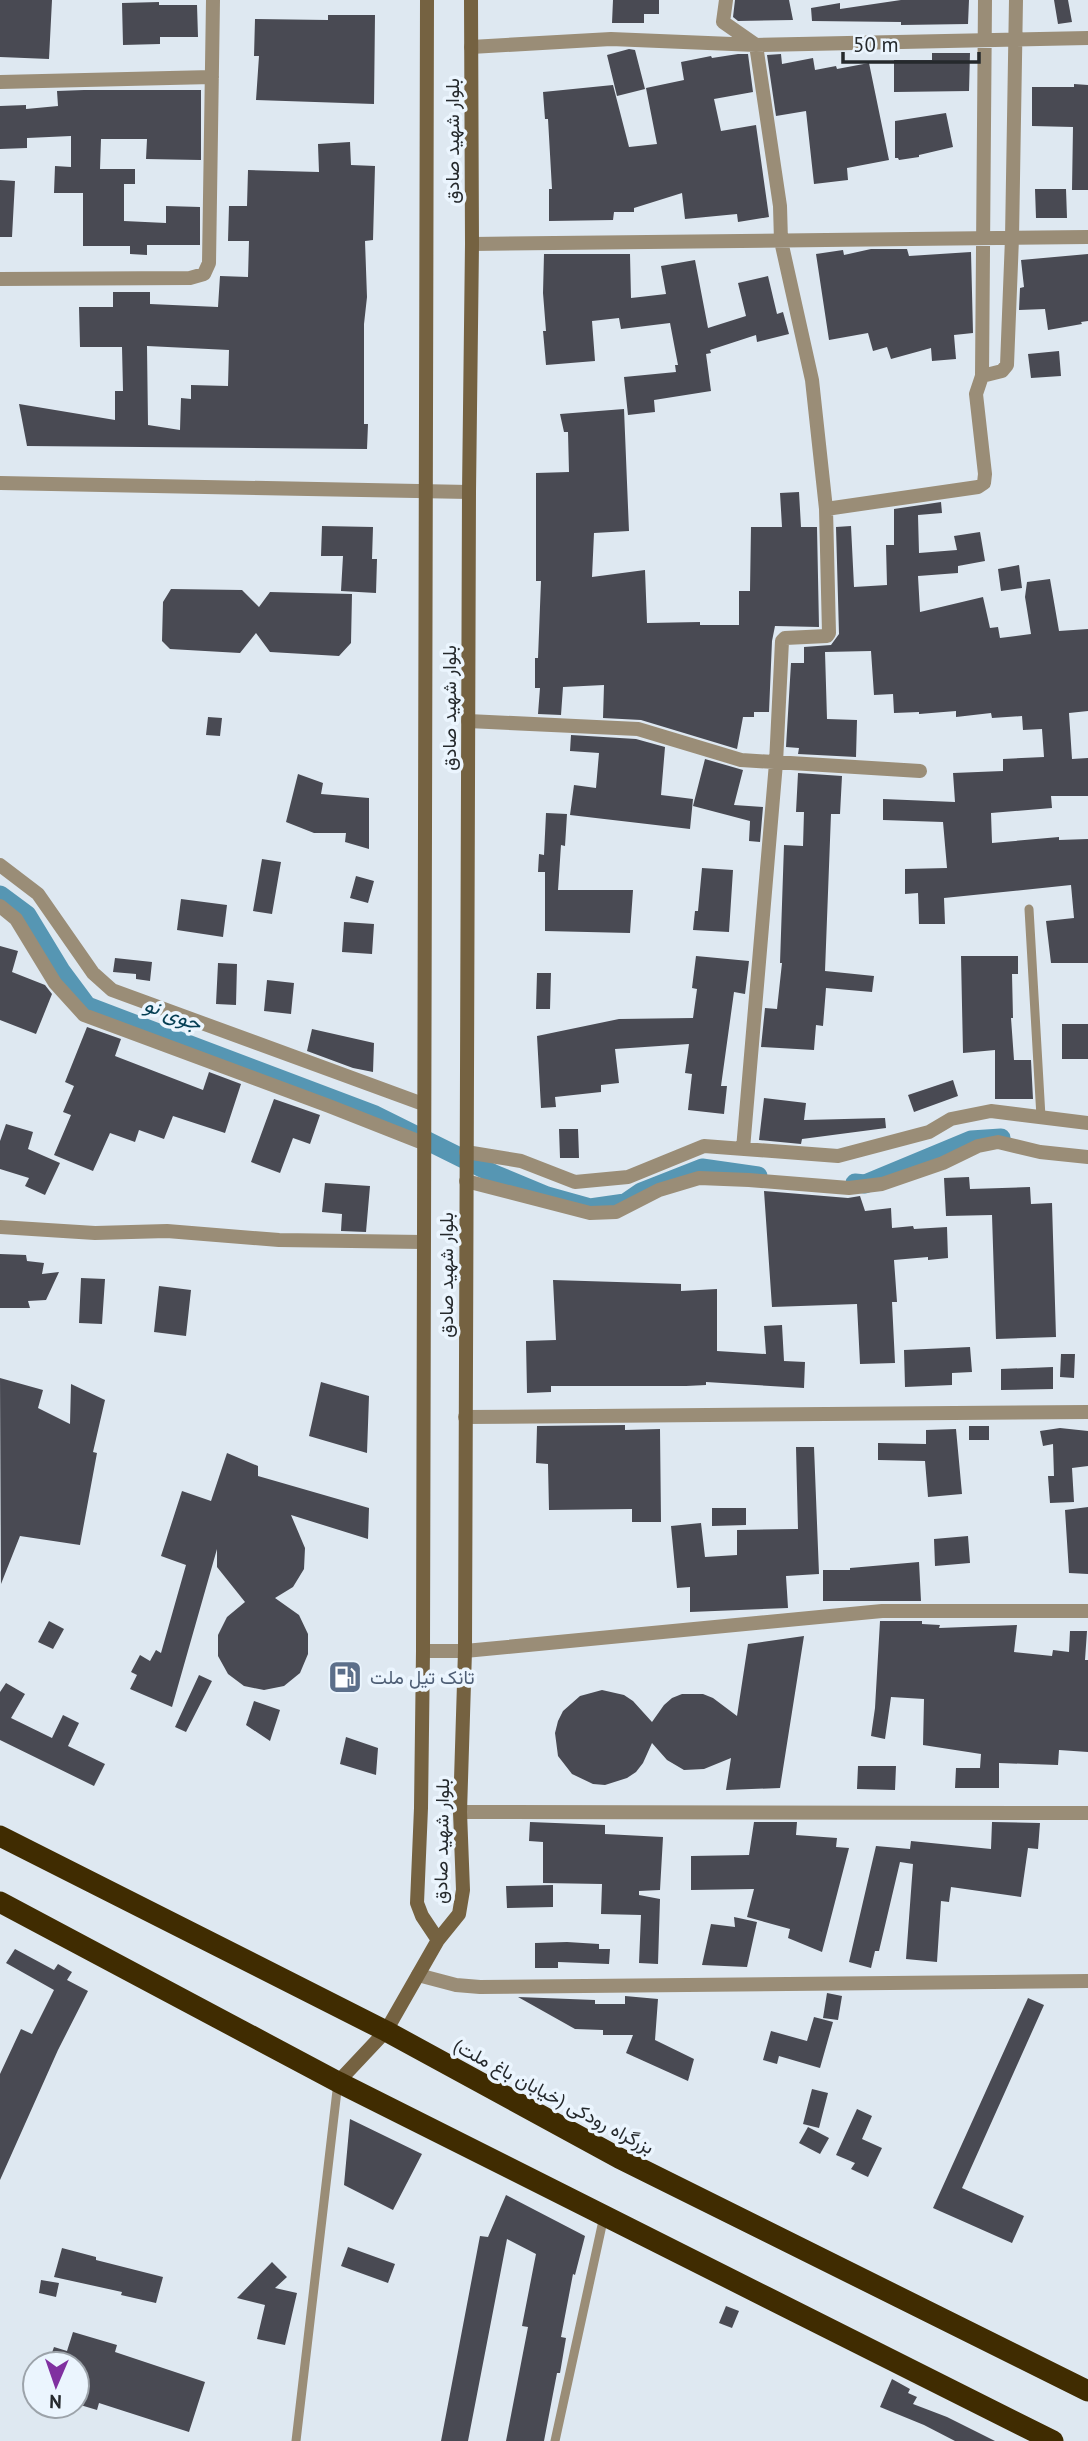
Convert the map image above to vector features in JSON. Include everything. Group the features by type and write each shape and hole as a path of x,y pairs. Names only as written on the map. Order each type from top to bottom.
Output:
{"highway":[{"name":"بزرگراه رودکی (خیابان باغ ملت)","path":"0,1836 386,2031 620,2158 1088,2391"},
{"path":"0,1902 338,2082 1043,2439"}],"main road":[{"name":"بلوار شهید صادق","path":"427,0 423,1651 421,1808 416,1903 438,1940 459,1914 463,1890 460,1812 464,1651 471,0"},
{"path":"338,2082 386,2031 438,1940"}],"street":[{"path":"0,279 190,278 204,274 209,263 213,0"},
{"path":"726,0 723,22 756,45 780,206 781,241 812,380 826,509 829,633 827,636 785,638 782,641 776,763 743,1149"},
{"path":"826,509 978,487 984,483 976,394 982,376 985,0"},
{"path":"982,376 1002,371 1007,365 1016,0"},
{"path":"471,47 611,39 756,45 1088,38"},
{"path":"0,82 212,77"},
{"path":"472,244 1088,237"},
{"path":"0,495 0,483 425,489 469,492"},
{"path":"468,721 638,729 741,760 920,771"},
{"path":"0,865 38,894 93,974 112,990 423,1104"},
{"path":"0,906 16,919 55,983 84,1015 329,1105 423,1143"},
{"path":"466,1152 521,1161 575,1182 628,1177 704,1146 838,1156 929,1132 951,1119 991,1111 1088,1123"},
{"path":"466,1181 590,1213 616,1212 659,1190 699,1178 849,1188 882,1184 943,1163 978,1146 998,1142 1040,1152 1088,1157"},
{"path":"0,1227 95,1233 167,1231 279,1240 423,1242"},
{"path":"465,1417 1088,1412"},
{"path":"423,1651 464,1651 881,1611 1088,1611"},
{"path":"460,1812 1088,1813"},
{"path":"418,1975 456,1985 480,1987 1088,1981"}],"lane":[{"path":"1029,909 1041,1117"},
{"path":"296,2441 338,2082"},
{"path":"555,2441 604,2216"}],"building":[{"path":"0,0 52,0 49,59 0,57"},
{"path":"613,0 659,0 659,14 644,14 644,23 612,23"},
{"path":"735,0 789,0 793,20 738,21 733,17"},
{"path":"901,0 969,0 968,24 901,25 901,22 812,21 811,8 840,3 840,9"},
{"path":"1054,0 1068,0 1072,22 1058,24"},
{"path":"159,2 159,5 197,5 198,37 160,37 160,44 123,45 122,3"},
{"path":"328,15 375,15 374,104 256,100 259,56 254,56 255,19 328,20"},
{"path":"635,50 645,89 617,96 607,55"},
{"path":"932,53 970,53 969,91 894,92 894,60 932,60"},
{"path":"748,54 753,92 714,99 721,131 756,125 769,217 738,222 737,214 685,219 682,193 634,208 634,212 614,212 613,220 549,221 549,189 552,189 548,119 545,119 543,92 613,85 629,147 657,144 646,88 684,80 681,62"},
{"path":"781,54 782,64 813,58 815,70 869,63 889,160 847,168 848,180 814,184 806,111 776,116 767,55"},
{"path":"1074,84 1088,85 1088,190 1072,190 1073,127 1032,126 1032,87 1074,87"},
{"path":"201,90 201,160 146,159 147,139 101,139 100,169 135,169 135,184 124,184 124,221 166,223 166,206 200,207 200,245 147,245 147,255 130,254 130,246 83,246 83,193 54,193 55,166 71,167 71,136 27,138 27,148 0,149 0,106 26,105 26,109 58,106 57,91"},
{"path":"946,113 953,147 919,157 899,160 895,158 895,121"},
{"path":"350,142 351,165 375,166 373,240 365,241 367,297 364,324 364,424 368,424 367,449 27,446 19,404 115,420 115,391 123,391 122,347 80,347 79,307 113,307 113,292 150,292 150,304 218,307 220,276 248,277 249,241 228,241 229,206 247,206 248,170 319,172 318,144","holes":["147,346 229,350 228,386 191,385 191,399 181,398 180,430 148,425"]},
{"path":"0,180 15,181 12,237 0,237"},
{"path":"1035,189 1066,189 1067,218 1036,218"},
{"path":"871,249 907,249 909,256 971,252 973,333 954,335 956,359 932,361 931,348 891,359 887,347 873,351 868,333 829,340 816,254 843,250 844,255"},
{"path":"544,254 630,254 631,298 666,294 661,266 695,260 708,328 746,316 738,283 768,276 777,314 783,312 789,334 757,342 756,335 710,350 711,353 706,354 711,391 654,400 655,412 628,415 624,377 676,372 675,365 678,365 670,323 621,329 619,318 592,321 595,361 546,365 543,331 546,331"},
{"path":"1088,254 1088,321 1048,330 1045,309 1019,310 1020,288 1024,287 1021,260"},
{"path":"1059,351 1061,376 1031,378 1028,354"},
{"path":"624,409 629,531 594,533 592,577 645,570 647,623 700,622 700,625 739,625 739,591 750,591 751,527 782,527 780,493 799,492 801,527 817,527 819,627 775,626 769,712 754,712 754,717 743,717 737,749 641,720 603,718 604,685 563,687 561,715 538,714 540,688 535,688 535,658 538,658 541,581 536,581 536,473 569,472 568,432 564,432 560,414"},
{"path":"941,502 942,513 918,515 919,553 957,550 954,536 980,532 985,561 958,566 958,573 918,576 920,612 983,597 990,628 998,627 1000,638 1031,634 1025,597 1027,582 1050,579 1059,631 1088,629 1088,711 1069,713 1072,759 1088,758 1088,796 1051,796 1052,808 991,813 992,843 1059,837 1059,840 1088,839 1088,963 1051,963 1046,921 1074,918 1071,885 944,898 945,924 919,924 918,893 905,894 905,869 947,868 943,822 883,820 883,799 955,802 953,773 1003,771 1003,759 1044,757 1042,729 1023,730 1022,716 992,718 991,713 956,717 956,711 894,713 893,694 874,695 871,651 825,652 827,719 857,720 856,757 798,754 799,748 786,747 791,663 804,663 804,647 831,645 839,634 836,527 851,526 854,587 887,585 886,545 894,545 894,509"},
{"path":"322,526 373,527 372,559 377,559 376,593 341,591 343,556 321,556"},
{"path":"1019,565 1022,588 1001,591 998,569"},
{"path":"171,589 242,590 259,607 270,592 352,594 351,643 339,656 270,652 256,633 240,653 170,649 162,641 163,602"},
{"path":"208,717 222,718 220,736 206,735"},
{"path":"571,735 636,739 665,747 661,795 693,799 690,829 570,815 574,785 596,788 599,753 570,751"},
{"path":"705,759 743,770 734,805 763,807 760,842 749,841 750,821 693,806"},
{"path":"798,773 842,776 840,814 831,814 825,971 874,976 872,992 826,988 823,1026 816,1025 814,1050 761,1047 765,1008 777,1009 782,963 784,845 803,846 804,812 796,812"},
{"path":"298,774 323,783 321,794 369,798 369,849 345,842 346,833 314,833 286,822"},
{"path":"546,813 567,814 565,846 561,845 558,890 633,890 630,933 545,931 545,872 538,872 539,854 544,855"},
{"path":"262,859 281,862 272,914 253,911"},
{"path":"702,868 733,870 729,932 693,930 695,911 698,911"},
{"path":"356,876 374,881 368,903 350,898"},
{"path":"181,899 227,905 223,937 177,930"},
{"path":"344,922 374,924 372,954 342,952"},
{"path":"0,946 18,951 12,972 45,985 52,994 36,1034 0,1020"},
{"path":"696,956 749,961 745,994 734,992 721,1086 727,1086 724,1114 688,1110 692,1074 685,1073 689,1044 615,1049 619,1083 601,1085 601,1092 555,1097 556,1107 541,1108 537,1036 619,1019 693,1018 697,989 692,988"},
{"path":"961,956 1018,956 1018,974 1012,974 1014,1060 1031,1060 1033,1099 995,1099 995,1050 963,1053"},
{"path":"115,958 152,962 150,981 136,979 136,974 113,972"},
{"path":"218,963 237,964 236,1005 216,1004"},
{"path":"537,973 551,973 550,1009 536,1009"},
{"path":"267,980 294,983 291,1014 264,1011"},
{"path":"1062,1024 1088,1024 1088,1059 1062,1059"},
{"path":"87,1027 121,1039 115,1056 203,1090 209,1072 241,1084 225,1133 173,1116 164,1139 139,1130 135,1142 110,1133 93,1171 54,1155 71,1115 63,1112 74,1086 65,1082"},
{"path":"312,1029 374,1043 373,1072 353,1068 307,1051"},
{"path":"953,1080 958,1096 914,1112 908,1095"},
{"path":"764,1098 806,1103 804,1120 885,1118 886,1128 802,1139 801,1144 759,1140"},
{"path":"274,1099 320,1115 310,1144 293,1138 280,1173 251,1162"},
{"path":"6,1124 33,1132 28,1149 60,1163 45,1195 25,1186 29,1178 0,1169 0,1141"},
{"path":"559,1129 578,1129 579,1158 560,1158"},
{"path":"969,1177 970,1189 1030,1187 1031,1204 1052,1203 1056,1337 996,1339 992,1215 946,1216 944,1178"},
{"path":"325,1183 370,1186 366,1232 341,1231 342,1214 322,1212"},
{"path":"764,1191 848,1198 860,1196 865,1211 891,1208 892,1228 947,1227 948,1258 894,1260 897,1302 892,1302 895,1363 860,1364 857,1304 772,1307"},
{"path":"0,1254 26,1255 27,1261 44,1263 42,1274 59,1272 46,1300 28,1301 30,1308 0,1308"},
{"path":"81,1278 105,1279 102,1324 79,1323"},
{"path":"553,1280 681,1284 681,1291 717,1289 717,1351 766,1354 764,1326 782,1325 784,1361 805,1362 804,1388 706,1382 706,1385 686,1386 551,1386 551,1392 527,1393 526,1341 556,1340"},
{"path":"159,1286 191,1290 186,1336 154,1332"},
{"path":"970,1347 972,1372 952,1373 952,1385 905,1387 904,1350"},
{"path":"1061,1354 1075,1354 1074,1378 1060,1377"},
{"path":"1053,1367 1053,1389 1001,1390 1001,1369"},
{"path":"0,1378 43,1390 38,1408 70,1424 71,1384 105,1400 93,1452 97,1453 80,1545 20,1536 1,1584"},
{"path":"321,1382 369,1396 367,1453 309,1436"},
{"path":"625,1425 625,1430 660,1429 661,1522 632,1522 632,1509 549,1510 548,1464 536,1463 537,1426"},
{"path":"969,1426 989,1426 989,1440 969,1440"},
{"path":"1060,1428 1088,1431 1088,1466 1072,1468 1074,1502 1050,1503 1048,1476 1054,1476 1053,1444 1043,1446 1040,1431"},
{"path":"956,1429 962,1494 928,1497 925,1461 878,1460 878,1443 926,1444 926,1430"},
{"path":"796,1447 814,1447 819,1574 786,1576 788,1608 690,1612 690,1587 677,1588 671,1526 701,1523 705,1557 737,1555 737,1530 798,1529"},
{"path":"227,1453 258,1466 258,1476 369,1508 368,1539 291,1515 305,1548 304,1569 293,1587 275,1598 299,1615 308,1634 308,1654 300,1673 284,1686 264,1690 244,1686 228,1674 218,1656 218,1635 227,1617 245,1602 217,1567 217,1549 172,1707 130,1689 137,1675 131,1672 140,1655 150,1661 156,1650 161,1653 186,1565 161,1556 182,1491 211,1501"},
{"path":"1088,1507 1088,1574 1069,1573 1065,1510"},
{"path":"712,1508 746,1508 746,1525 712,1526"},
{"path":"968,1536 970,1563 935,1566 934,1539"},
{"path":"919,1562 921,1601 823,1601 823,1570 850,1570"},
{"path":"49,1621 64,1629 53,1649 38,1642"},
{"path":"880,1621 922,1621 922,1624 940,1625 939,1628 1017,1625 1014,1652 1052,1656 1053,1650 1069,1652 1070,1631 1087,1631 1085,1660 1088,1660 1088,1752 1059,1750 1058,1765 999,1763 999,1788 955,1788 956,1768 980,1768 981,1754 923,1745 924,1699 891,1697 885,1739 871,1736"},
{"path":"804,1636 780,1788 726,1790 731,1758 704,1769 684,1770 667,1760 652,1743 636,1772 605,1785 593,1784 572,1774 558,1756 555,1733 558,1721 563,1711 580,1696 602,1690 624,1695 652,1722 672,1698 682,1694 703,1694 737,1716 748,1644"},
{"path":"199,1675 212,1681 186,1732 175,1727"},
{"path":"6,1683 25,1694 11,1718 52,1738 63,1715 79,1723 68,1746 105,1764 94,1786 0,1740 0,1692"},
{"path":"254,1701 280,1710 270,1741 246,1725"},
{"path":"346,1737 378,1748 376,1775 340,1764"},
{"path":"858,1766 896,1766 895,1790 857,1789"},
{"path":"530,1822 605,1825 605,1834 663,1837 660,1890 639,1891 639,1895 660,1899 658,1964 639,1963 641,1915 601,1914 602,1884 543,1883 543,1842 529,1841"},
{"path":"754,1822 797,1822 796,1835 837,1838 836,1847 849,1848 822,1952 788,1938 790,1929 747,1917 754,1889 691,1890 691,1856 749,1855"},
{"path":"992,1822 1040,1823 1038,1849 1028,1848 1021,1897 951,1887 949,1902 941,1901 937,1962 906,1959 913,1864 900,1862 879,1951 875,1951 871,1968 849,1962 876,1846 910,1849 911,1841 991,1849"},
{"path":"553,1885 553,1907 507,1908 506,1886"},
{"path":"734,1917 757,1922 747,1967 702,1965 711,1924 735,1927"},
{"path":"535,1943 599,1944 599,1949 610,1949 609,1964 558,1962 558,1968 535,1968"},
{"path":"15,1949 54,1970 58,1964 72,1972 67,1980 88,1991 58,2050 0,2180 0,2074 21,2029 32,2034 54,1990 6,1963"},
{"path":"827,1993 842,1996 838,2020 823,2018"},
{"path":"625,1996 658,1999 655,2040 694,2059 688,2081 626,2053 633,2035 603,2035 603,2030 575,2029 518,1997 625,2004"},
{"path":"1028,1998 1044,2005 962,2188 1024,2216 1012,2243 933,2208"},
{"path":"814,2017 833,2022 820,2068 779,2056 777,2064 763,2060 771,2031 807,2041"},
{"path":"812,2089 828,2093 819,2128 803,2124"},
{"path":"857,2109 872,2116 862,2139 882,2148 868,2177 851,2169 855,2163 836,2155"},
{"path":"350,2119 422,2154 393,2210 344,2185"},
{"path":"808,2127 829,2138 820,2154 799,2143"},
{"path":"506,2195 585,2236 575,2275 573,2274 561,2337 566,2338 560,2373 557,2373 544,2441 506,2441 528,2327 522,2326 536,2254 507,2239 468,2441 441,2441 480,2236 488,2237"},
{"path":"348,2247 395,2264 388,2283 341,2266"},
{"path":"62,2248 96,2257 96,2260 163,2277 156,2303 121,2295 122,2292 54,2277"},
{"path":"272,2262 287,2277 275,2288 297,2293 285,2345 257,2339 265,2305 237,2298"},
{"path":"41,2280 59,2283 56,2297 39,2293"},
{"path":"726,2306 739,2311 732,2328 719,2323"},
{"path":"73,2332 117,2345 115,2352 205,2382 189,2432 99,2403 97,2410 91,2408 91,2350 67,2350"},
{"path":"892,2379 910,2389 908,2393 917,2397 913,2404 947,2417 995,2441 955,2441 880,2407"}],"waterway":[{"name":"جوی نو","path":"0,895 27,915 61,971 87,1006 375,1115 494,1174 547,1196 590,1208 625,1203 641,1192 702,1168 758,1176"},
{"path":"855,1183 865,1184 971,1140 1001,1138"}],"place":[{"name":"تانک تیل ملت","path":"345,1677"}]}
